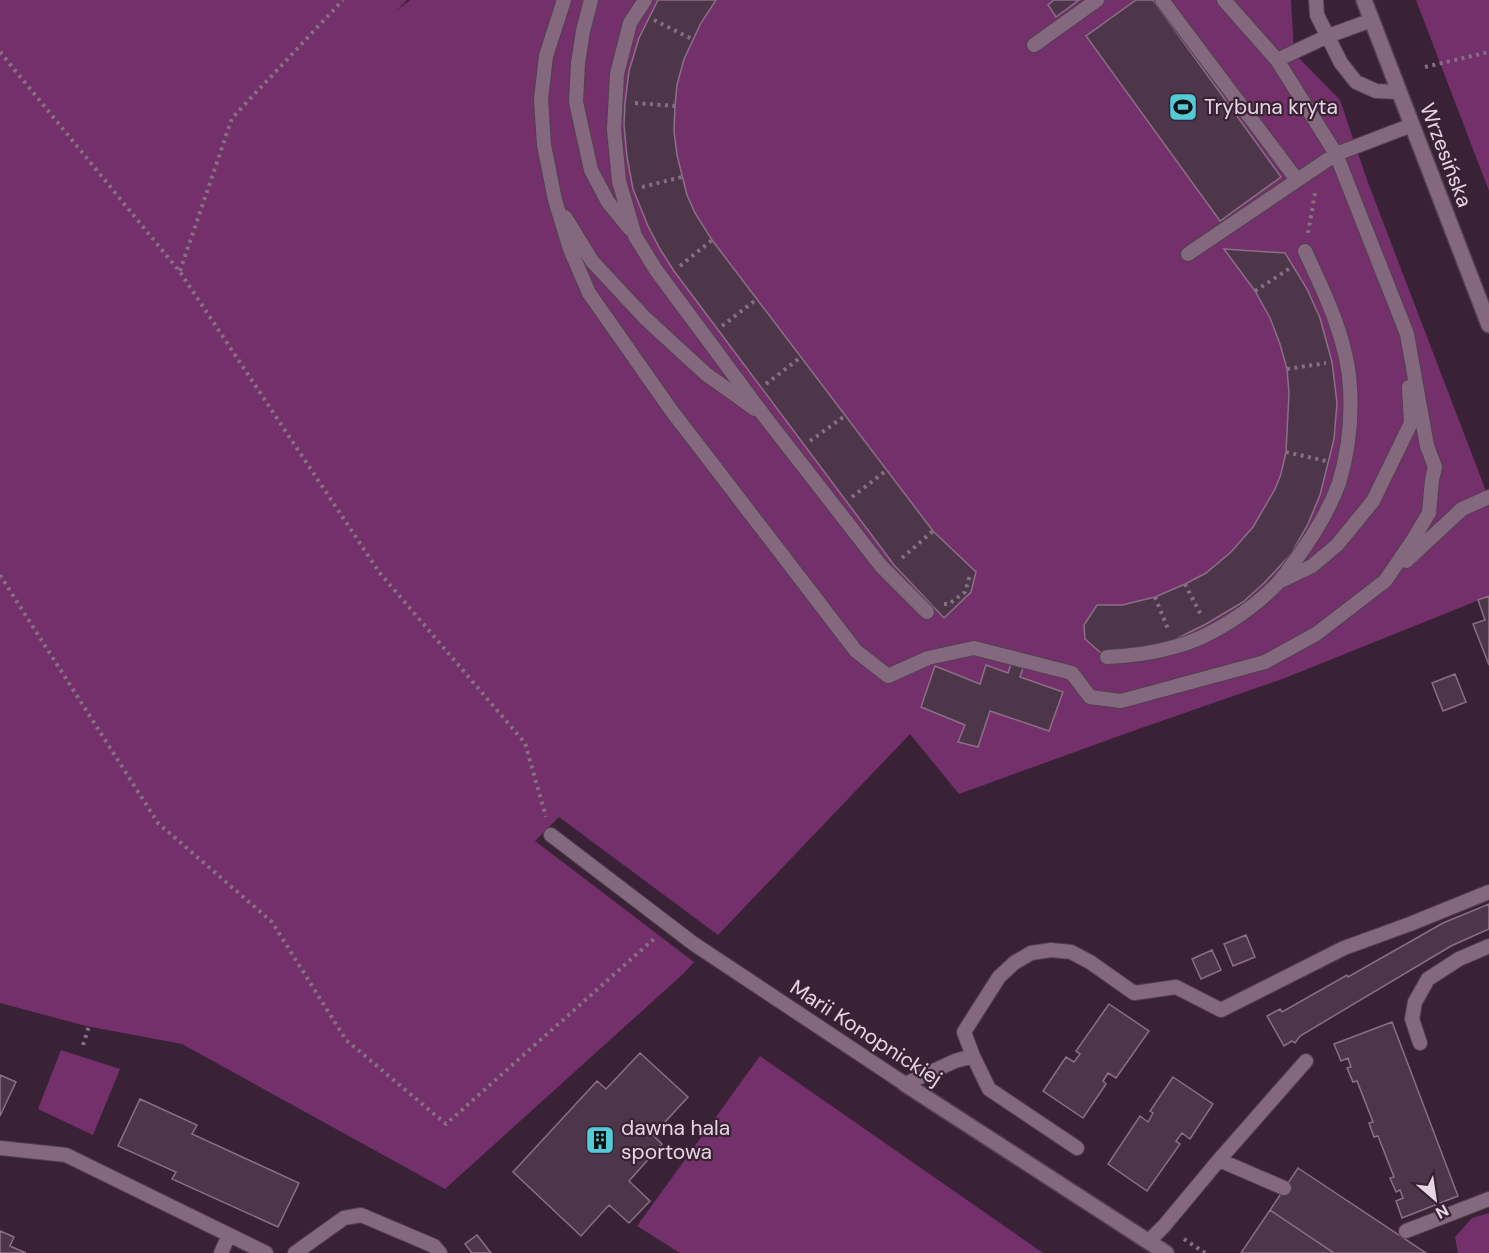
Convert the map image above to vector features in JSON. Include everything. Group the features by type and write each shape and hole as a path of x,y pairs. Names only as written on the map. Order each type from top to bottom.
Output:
{"street":[{"name":"Wrzesińska","path":"1364,0 1489,325"},
{"name":"Marii Konopnickiej","path":"905,1084 1166,1253"}],"lane":[{"path":"564,0 546,57 541,99 544,145 555,200 570,249 589,293 671,410 856,651 888,676 928,658 974,648 1072,673 1090,697 1121,701 1265,662 1316,634 1385,581 1462,509 1489,497"},
{"path":"591,0 578,63 576,102 591,170 608,202 765,417 881,566 927,612"},
{"path":"633,0 630,23 617,75 614,130 619,181 635,236"},
{"path":"630,23 645,0"},
{"path":"1034,45 1097,0"},
{"path":"1162,0 1297,180"},
{"path":"1224,0 1277,60 1336,154 1407,334 1427,446 1435,467 1430,513 1385,581"},
{"path":"1316,0 1317,15 1341,63 1356,82 1376,91 1399,92"},
{"path":"1277,60 1328,36 1372,20"},
{"path":"1188,254 1336,154 1412,125"},
{"path":"555,200 592,261 645,318 706,374 765,417"},
{"path":"1107,657 1175,647 1199,638 1228,622 1256,603 1279,582 1328,509 1339,482 1347,446 1350,387 1346,359 1333,315 1305,251"},
{"path":"1279,582 1312,566 1337,545 1373,501 1411,423 1407,334"},
{"name":"Marii Konopnickiej","path":"551,835 694,944 905,1084"},
{"path":"1077,1148 989,1089 964,1032 999,977 1014,963 1031,953 1051,950 1071,952 1090,962 1134,993 1176,987 1221,1010 1344,948 1489,892"},
{"path":"1420,1043 1412,1019 1414,1002 1428,979 1459,959 1489,946"},
{"path":"905,1084 955,1061 973,1056"},
{"path":"1149,1241 1305,1061"},
{"path":"0,1148 66,1155 266,1253"},
{"path":"1219,1160 1284,1188"},
{"path":"1406,1231 1489,1199"},
{"path":"297,1253 344,1218 361,1215 434,1246 440,1253"},
{"path":"221,1253 230,1235"}],"path":[{"path":"180,272 232,118 343,0"},
{"path":"648,17 692,39"},
{"path":"0,52 180,272 379,572 525,743 551,835"},
{"path":"1425,67 1489,52"},
{"path":"625,103 675,106"},
{"path":"633,189 682,177"},
{"path":"1305,251 1316,192"},
{"path":"674,271 712,240"},
{"path":"1255,291 1294,266"},
{"path":"718,329 757,299"},
{"path":"762,387 801,357"},
{"path":"1287,369 1332,362"},
{"path":"805,445 846,415"},
{"path":"1286,452 1329,462"},
{"path":"847,501 887,470"},
{"path":"894,565 933,531"},
{"path":"0,575 158,823 272,922 346,1040 446,1124 669,925"},
{"path":"940,604 949,604 965,592 970,575"},
{"path":"1185,584 1206,624"},
{"path":"1155,597 1168,630"},
{"path":"83,1045 89,1026"}],"shaded area":[{"path":"0,0 407,0 396,11 410,0 1291,0 1294,53 1340,100 1367,180 1489,499 1489,596 1285,678 959,794 910,734 718,935 559,817 535,841 694,962 445,1189 182,1044 86,1026 0,1003"},
{"path":"1416,0 1489,0 1489,191"},
{"path":"61,1050 120,1069 93,1135 38,1109"},
{"path":"760,1056 1043,1253 680,1253 637,1226"},
{"path":"1489,1213 1489,1253 1458,1253 1455,1237 1472,1218"}],"building":[{"path":"658,0 716,0 701,23 684,59 677,85 674,131 677,155 687,195 695,213 712,240 933,531 976,572 971,592 944,618 894,565 674,271 648,226 633,189 624,125 629,71 639,38"},
{"path":"1054,0 1079,0 1056,17 1048,5"},
{"name":"Trybuna kryta","path":"1136,0 1153,0 1281,177 1220,221 1086,36"},
{"path":"1224,249 1285,253 1307,289 1320,318 1332,362 1337,403 1334,439 1320,495 1308,524 1291,554 1243,602 1172,641 1102,654 1085,639 1084,625 1097,605 1122,605 1155,597 1206,573 1231,552 1253,527 1281,474 1286,452 1289,393 1287,369 1270,318 1255,291"},
{"path":"1489,596 1489,665 1473,624 1485,620 1478,600"},
{"path":"1011,664 1023,668 1020,677 1063,692 1049,731 990,711 978,747 958,742 965,725 921,707 935,666 980,684 986,665 1008,673"},
{"path":"1455,674 1466,702 1443,711 1432,683"},
{"path":"1489,904 1489,929 1451,946 1300,1036 1295,1043 1292,1041 1284,1046 1267,1016 1280,1009 1282,1012 1443,923"},
{"path":"1246,935 1255,957 1233,966 1224,944"},
{"path":"1212,950 1221,970 1201,979 1192,959"},
{"path":"1109,1004 1149,1031 1116,1078 1108,1073 1103,1081 1106,1084 1083,1118 1043,1091 1066,1057 1074,1062 1080,1054 1076,1051"},
{"path":"1392,1022 1458,1196 1402,1218 1396,1201 1403,1198 1400,1190 1396,1192 1390,1178 1394,1177 1378,1136 1374,1137 1369,1123 1373,1122 1357,1081 1353,1082 1347,1068 1351,1067 1348,1058 1341,1061 1334,1044"},
{"name":"dawna hala sportowa","path":"640,1053 688,1097 653,1135 662,1144 629,1181 650,1201 629,1223 609,1205 581,1236 513,1172 597,1081 606,1089"},
{"path":"0,1075 16,1082 0,1116"},
{"path":"1173,1077 1213,1104 1190,1139 1182,1133 1176,1141 1180,1144 1147,1191 1108,1164 1140,1116 1148,1122 1153,1113 1150,1111"},
{"path":"140,1099 197,1125 192,1134 299,1183 278,1227 172,1179 176,1172 118,1146"},
{"path":"1298,1168 1426,1253 1334,1253 1270,1210"},
{"path":"1270,1210 1334,1253 1241,1253"},
{"path":"0,1231 14,1237 10,1246 26,1253 0,1253"},
{"path":"477,1235 491,1253 472,1253 465,1244"}],"place":[{"name":"Trybuna kryta","path":"1183,107"},
{"name":"dawna hala sportowa","path":"600,1140"}]}
